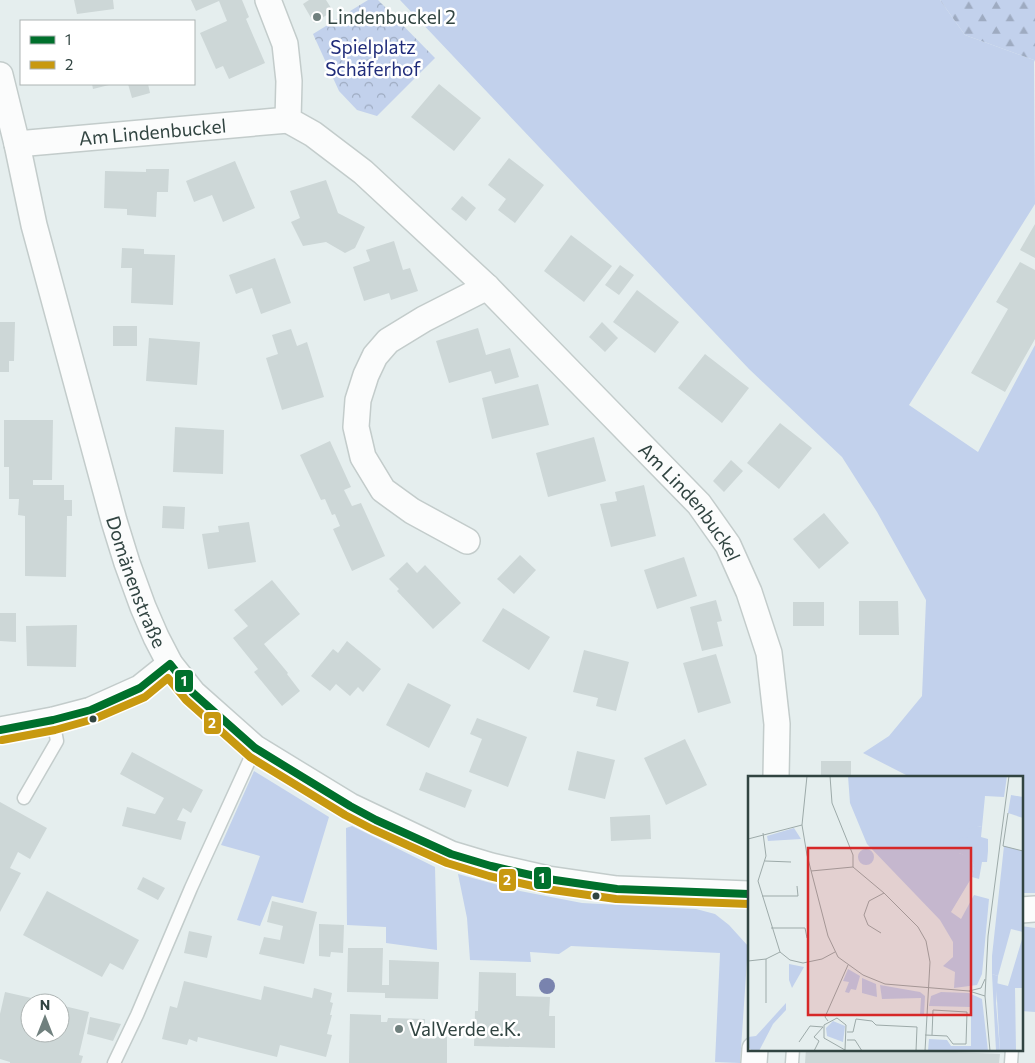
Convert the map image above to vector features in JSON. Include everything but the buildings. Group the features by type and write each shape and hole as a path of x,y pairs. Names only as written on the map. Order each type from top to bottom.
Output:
{"street":[{"path":"268,0 284,44 289,81 288,120"},
{"name":"Domänenstraße","path":"0,75 34,225 126,562 156,637 170,664 193,693 255,748 350,806 451,854 491,866 596,887 748,894"},
{"name":"Am Lindenbuckel","path":"17,144 288,120 313,134 363,172 487,287 699,504 728,545 749,592 769,653 776,724 776,776"},
{"path":"467,541 412,512 384,490 363,456 356,426 358,400 366,375 375,356 388,341 424,319 487,287"},
{"path":"0,730 53,720 91,710 140,688 170,664"},
{"path":"754,1063 755,1050"}],"lane":[{"path":"24,798 57,741 53,720"},
{"path":"114,1063 255,748"},
{"path":"792,1063 793,1050"},
{"path":"1011,1063 1012,1050"}],"green space":[{"name":"Spielplatz Schäferhof","path":"368,0 378,0 435,58 377,116 357,110 339,91 313,34"},
{"path":"400,0 940,0 965,35 1034,60 1035,204 909,405 978,452 1035,345 1035,893 1022,893 1022,776 908,776 863,753 889,736 922,696 926,600 877,512 842,457 749,369"},
{"path":"940,0 1035,0 1035,62 1034,60 965,35"},
{"path":"254,771 329,817 303,903 272,896 260,926 237,920 260,856 221,845"},
{"path":"352,826 435,867 437,950 386,943 386,927 347,925 346,828"},
{"path":"458,874 520,891 582,903 696,909 715,914 729,925 748,946 740,1063 715,1062 720,953 571,946 559,954 530,952 531,962 470,960 467,918"},
{"path":"1022,926 1035,928 1035,1012 1022,1011"}],"transit line":[{"name":"1","path":"0,730 53,720 91,710 140,688 170,664 193,693 255,748 350,806 451,854 491,866 548,879 617,889 748,894"},
{"name":"2","path":"2,740 55,730 94,719 145,697 168,678 186,700 250,757 345,815 447,863 489,876 546,889 616,899 748,904"}],"place":[{"name":"Lindenbuckel 2","path":"317,17"},
{"name":"ValVerde e.K.","path":"399,1029"}]}
